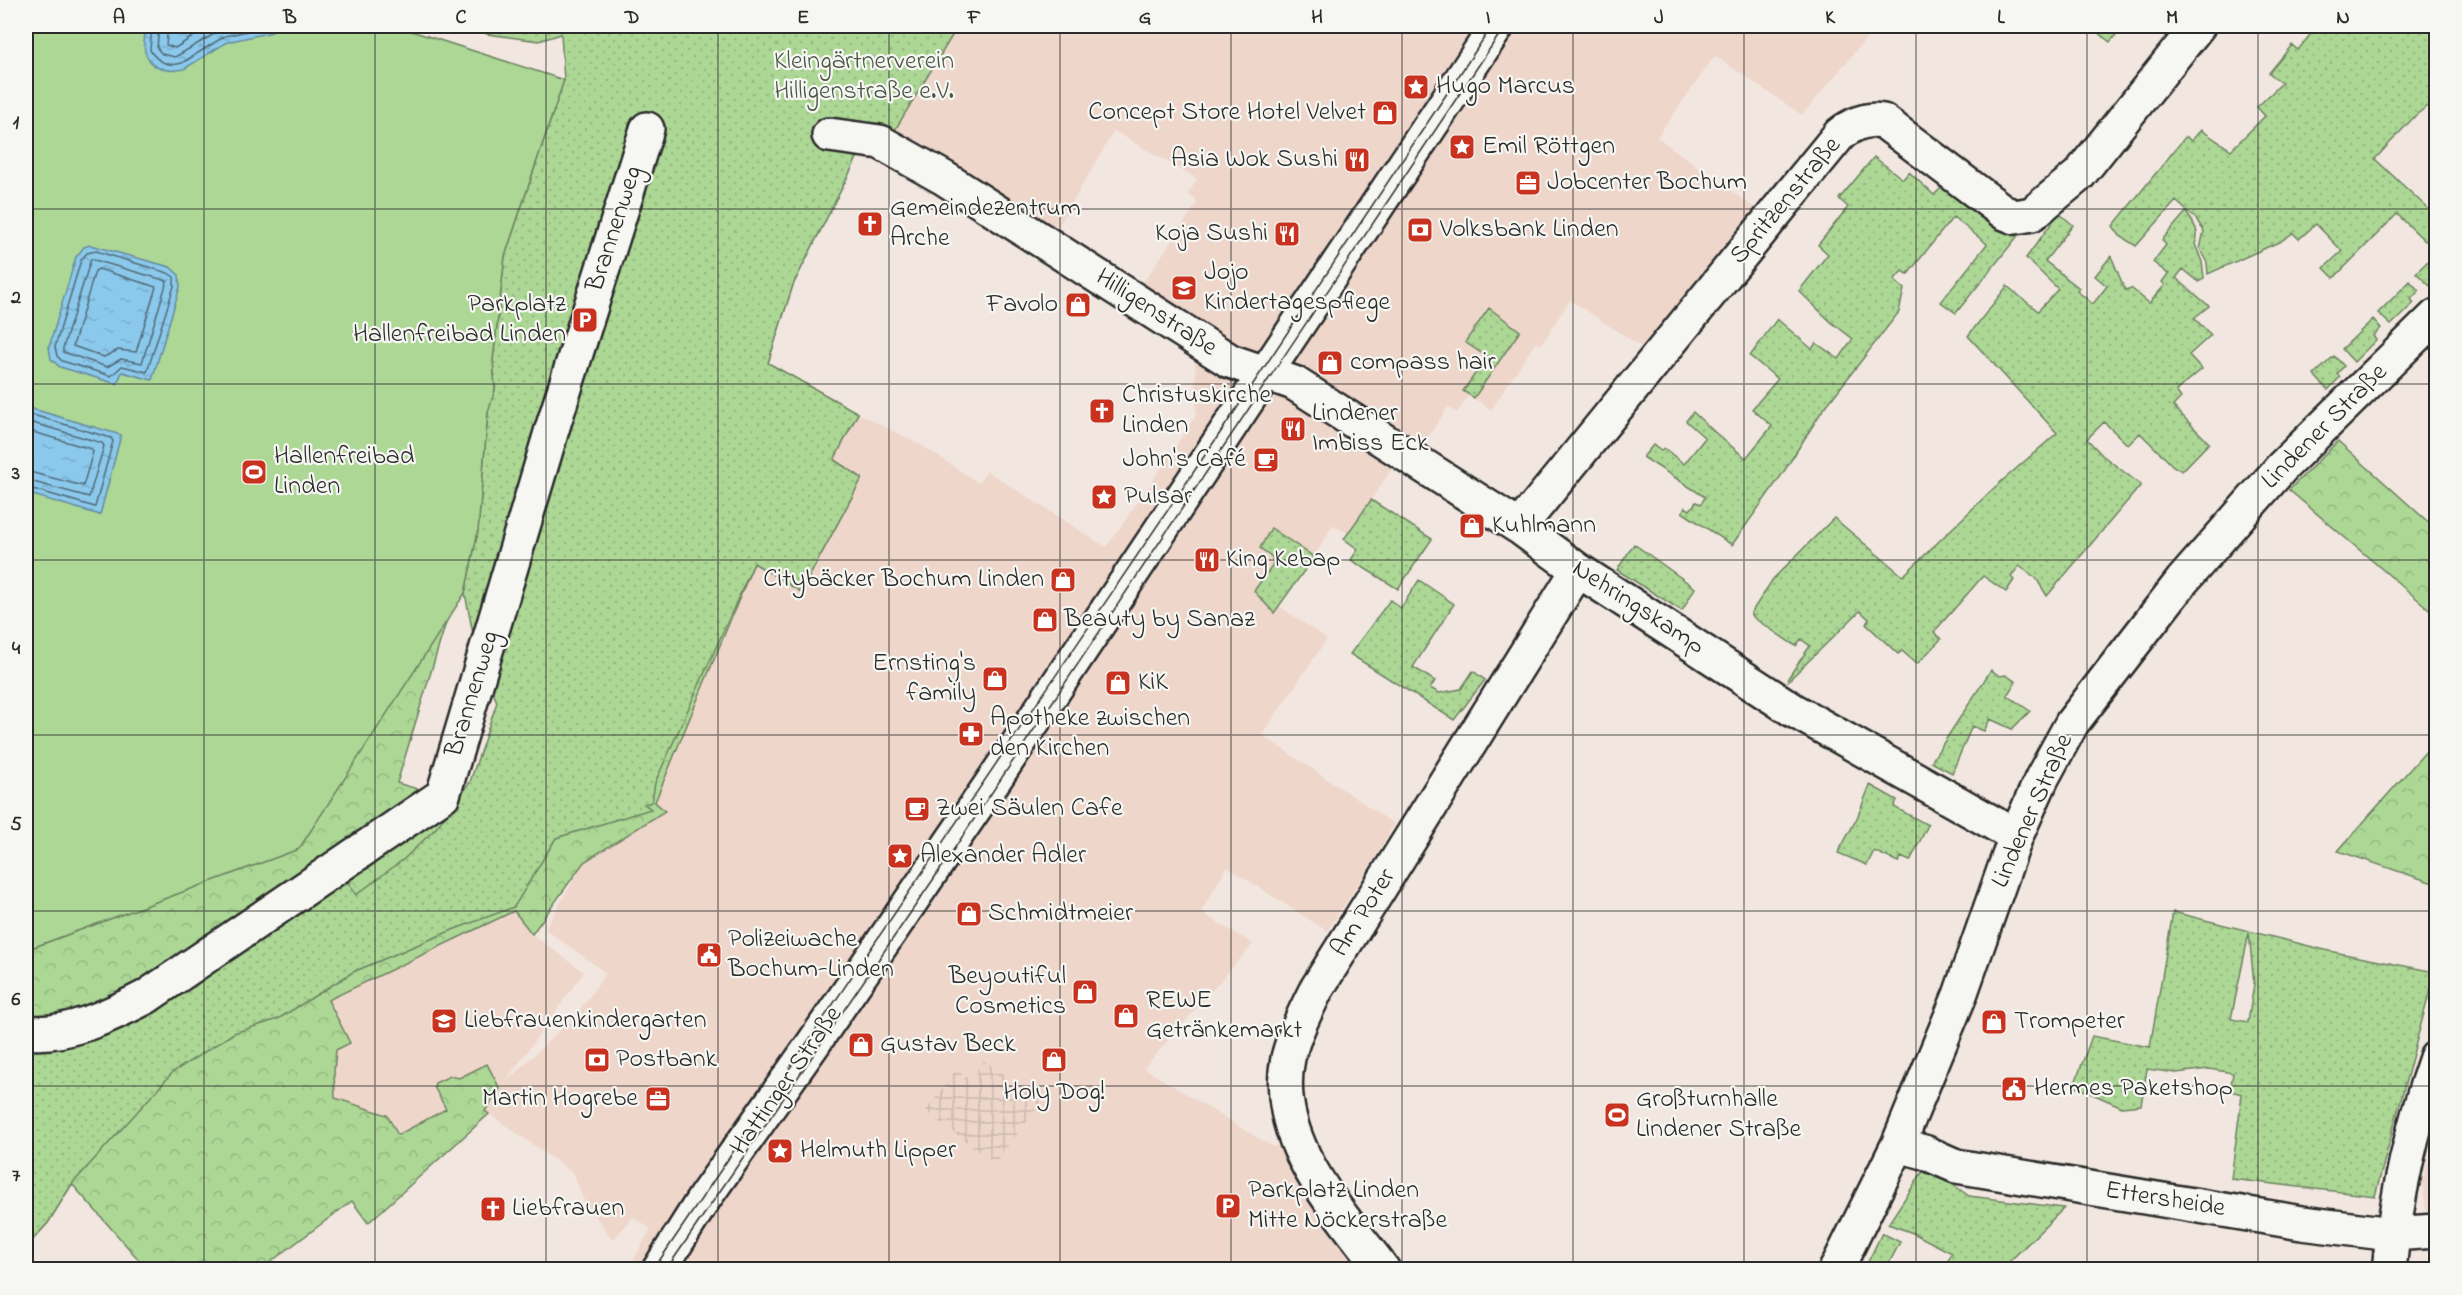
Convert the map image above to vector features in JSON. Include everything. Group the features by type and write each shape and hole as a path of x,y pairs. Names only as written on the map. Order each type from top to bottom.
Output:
{"street":[{"name":"Hattinger Straße","path":"659,1269 705,1197 1002,768 1497,26"},
{"name":"Spritzenstraße","path":"1519,527 1840,134 1859,122 1883,121 2005,213 2015,217 2032,214 2081,172 2198,26"},
{"name":"Brannenweg","path":"26,1032 67,1028 111,1015 146,997 443,795 553,426 647,129"},
{"name":"Hilligenstraße","path":"829,135 880,142 944,178 1230,361 1265,372"},
{"name":"Lindener Straße","path":"1836,1269 1898,1145 1960,995 2016,836 2042,778 2072,723 2187,575 2282,467 2436,316"},
{"name":"Nehringskamp","path":"1265,372 1294,383 1519,527 1578,570 1793,710 2016,836"},
{"name":"Am Poter","path":"1383,1269 1325,1193 1304,1158 1290,1116 1286,1085 1288,1059 1316,990 1578,570"},
{"path":"2389,1269 2399,1193 2424,1094 2436,1058"},
{"name":"Ettersheide","path":"1898,1145 1924,1152 1956,1166 2302,1223 2392,1234 2436,1231"}],"shaded area":[{"path":"958,26 1877,26 1802,115 1715,56 1657,137 1762,213 1649,352 1570,300 1541,345 1536,342 1491,410 1469,395 1457,413 1448,407 1420,449 1410,441 1349,534 1333,525 1314,557 1279,606 1327,639 1262,735 1394,824 1372,863 1327,931 1227,867 1201,912 1253,944 1144,1068 1271,1146 1286,1147 1371,1269 628,1269 651,1229 633,1217 613,1240 584,1201 573,1173 485,1111 459,1078 434,1087 446,1109 397,1135 387,1115 335,1098 336,1050 328,1000 514,911 532,934 584,972 503,1085 568,1022 570,1023 606,973 545,929 584,862 664,811 654,803 754,562 801,591 862,478 834,460 858,413 921,445 979,483 987,471 1106,547 1196,415 1195,358 1124,311 1198,202 1188,194 1197,179 1114,131 1054,234 895,132 901,117"},
{"path":"984,1061 1043,1101 995,1162 925,1112 956,1070 970,1080"},
{"path":"2436,1134 2436,1220 2432,1221 2426,1209 2422,1183"}],"green space":[{"name":"Hallenfreibad Linden","path":"26,26 396,26 564,80 505,256 493,360 495,390 488,412 478,531 465,593 299,849 26,950"},
{"name":"Kleingärtnerverein Hilligenstraße e.V.","path":"500,26 958,26 889,140 860,152 793,285 768,363 858,413 834,460 862,478 801,592 754,563 655,783 652,802 644,804 651,809 556,838 514,907 353,972 278,1019 234,1033 173,1072 72,1184 48,1223 26,1247 26,1040 40,1040 344,877 356,895 404,859 436,828 470,782 497,702 477,654 465,593 478,531 488,412 495,390 493,360 505,256 564,80 561,34 539,41 487,34"},
{"path":"2089,26 2114,26 2120,30 2110,42"},
{"path":"2317,26 2436,26 2436,99 2415,116 2375,159 2436,216 2436,235 2434,233 2425,241 2397,214 2334,278 2324,268 2342,251 2316,224 2299,239 2293,233 2281,241 2208,274 2207,263 2200,249 2204,231 2196,219 2176,201 2136,246 2120,236 2113,226 2186,136 2191,141 2201,130 2231,150 2265,116 2257,107 2282,83 2269,73 2292,45 2298,50"},
{"path":"860,152 793,285 768,363 858,413 834,460 862,478 801,592 754,563 655,802 665,811 584,862 532,934 514,911 328,1000 350,1043 336,1050 335,1098 387,1115 398,1135 446,1109 434,1087 435,1083 450,1076 459,1078 487,1064 500,1089 485,1111 489,1114 368,1223 352,1201 261,1269 147,1269 72,1184 48,1223 26,1247 26,1078 40,1040 32,1001 26,1000 26,950 299,849 452,603 397,783 472,805"},
{"path":"1874,157 1903,179 1909,172 1934,195 1945,184 2017,237 1956,313 1941,302 1987,244 1953,217 1908,274 1902,271 1894,280 1904,289 1899,312 1820,414 1783,473 1732,545 1682,512 1685,507 1690,510 1696,502 1701,504 1705,497 1643,457 1653,445 1661,451 1664,448 1684,464 1705,438 1686,421 1693,412 1746,458 1772,426 1752,409 1778,379 1750,356 1777,319 1812,349 1816,343 1839,359 1853,339 1831,322 1799,291 1828,254 1818,245 1848,207 1839,199"},
{"path":"2186,212 2197,231 2195,244 2202,262 2204,278 2199,282 2183,269 2176,278 2209,306 2194,318 2211,335 2189,355 2202,369 2176,391 2181,398 2173,406 2209,443 2182,471 2173,466 2140,433 2128,445 2104,422 2087,439 2102,455 2141,485 2047,596 2036,578 2019,566 2011,577 2014,580 2006,592 1983,576 1934,632 1941,639 1917,664 1902,651 1898,654 1866,624 1869,619 1860,611 1788,681 1810,646 1801,639 1796,646 1754,618 1751,613 1773,579 1834,518 1903,576 1994,488 2057,433 1968,336 2007,286 2038,311 2058,289 2026,258 2059,213 2073,225 2045,261 2079,288 2077,291 2093,304 2107,286 2095,276 2111,256 2125,290 2131,288 2149,303 2165,285 2162,282 2168,274 2153,262 2166,245 2162,240"},
{"path":"2436,253 2436,279 2430,286 2416,273"},
{"path":"2410,281 2419,291 2411,299 2414,303 2391,325 2378,313"},
{"path":"1489,308 1520,331 1474,398 1463,391 1487,357 1465,342"},
{"path":"2373,319 2381,328 2373,336 2376,340 2354,362 2342,349"},
{"path":"2334,356 2344,366 2337,374 2340,377 2328,390 2314,375"},
{"path":"2338,441 2436,529 2436,615 2289,490"},
{"path":"1371,500 1432,539 1398,589 1351,560 1358,549 1344,539"},
{"path":"1271,528 1314,557 1274,613 1254,591 1273,564 1272,557 1260,548"},
{"path":"1634,544 1695,588 1682,611 1617,570"},
{"path":"1419,580 1454,604 1413,667 1435,681 1430,688 1439,693 1461,689 1473,671 1485,680 1454,720 1350,654 1390,600 1401,608"},
{"path":"1991,670 2000,676 2006,675 2016,682 2007,695 2030,711 2012,729 1990,719 1984,731 1972,726 1952,773 1931,762"},
{"path":"2436,740 2436,884 2338,851"},
{"path":"1870,785 1897,800 1894,807 1928,825 1910,861 1901,857 1898,862 1874,851 1867,865 1838,853 1857,818"},
{"path":"2173,912 2329,951 2435,972 2375,1196 2231,1179 2242,1094 2230,1091 2233,1073 2209,1069 2176,1073 2147,1069 2141,1105 2122,1107 2074,1086 2092,1036 2150,1047","holes":["2249,933 2254,984 2248,1022 2231,1019"]},
{"path":"1925,1168 1935,1172 1969,1196 2064,1208 2010,1261 2010,1269 1949,1269 1951,1265 1947,1263 1952,1253 1913,1233 1888,1224"},
{"path":"1882,1233 1900,1242 1886,1269 1868,1262"}],"water":[{"path":"147,26 276,26 272,32 227,42 184,69 173,70 155,66 150,61 144,46"},
{"path":"90,245 170,267 179,275 180,287 152,380 122,372 117,384 60,367 51,359 49,347 76,257 84,247"},
{"path":"26,407 121,435 100,515 26,493"}],"tram line":[{"path":"653,1270 1239,405 1492,26"},
{"path":"666,1270 950,855 1505,26"}],"place":[{"name":"Hugo Marcus","path":"1416,87"},
{"name":"Concept Store Hotel Velvet","path":"1385,113"},
{"name":"Emil Röttgen","path":"1462,147"},
{"name":"Asia Wok Sushi","path":"1357,160"},
{"name":"Jobcenter Bochum","path":"1528,183"},
{"name":"Gemeindezentrum Arche","path":"870,224"},
{"name":"Volksbank Linden","path":"1420,230"},
{"name":"Koja Sushi","path":"1287,234"},
{"name":"Jojo Kindertagespflege","path":"1184,288"},
{"name":"Favolo","path":"1078,305"},
{"name":"Parkplatz Hallenfreibad Linden","path":"585,320"},
{"name":"compass hair","path":"1330,363"},
{"name":"Christuskirche Linden","path":"1102,411"},
{"name":"Lindener Imbiss Eck","path":"1293,429"},
{"name":"John's Café","path":"1266,460"},
{"name":"Hallenfreibad Linden","path":"254,472"},
{"name":"Pulsar","path":"1104,497"},
{"name":"Kuhlmann","path":"1472,526"},
{"name":"King Kebap","path":"1207,560"},
{"name":"Citybäcker Bochum Linden","path":"1063,580"},
{"name":"Beauty by Sanaz","path":"1045,620"},
{"name":"Ernsting's family","path":"995,679"},
{"name":"KiK","path":"1118,683"},
{"name":"Apotheke zwischen den Kirchen","path":"971,734"},
{"name":"Zwei Säulen Cafe","path":"917,809"},
{"name":"Alexander Adler","path":"900,856"},
{"name":"Schmidtmeier","path":"969,914"},
{"name":"Polizeiwache Bochum-Linden","path":"709,955"},
{"name":"Beyoutiful Cosmetics","path":"1085,992"},
{"name":"REWE Getränkemarkt","path":"1126,1016"},
{"name":"Liebfrauenkindergarten","path":"444,1021"},
{"name":"Trompeter","path":"1994,1022"},
{"name":"Gustav Beck","path":"861,1045"},
{"name":"Postbank","path":"597,1060"},
{"name":"Holy Dog!","path":"1054,1060"},
{"name":"Hermes Paketshop","path":"2014,1089"},
{"name":"Martin Hogrebe","path":"658,1099"},
{"name":"Großturnhalle Lindener Straße","path":"1617,1115"},
{"name":"Helmuth Lipper","path":"780,1151"},
{"name":"Parkplatz Linden Mitte Nöckerstraße","path":"1228,1206"},
{"name":"Liebfrauen","path":"493,1209"}]}
